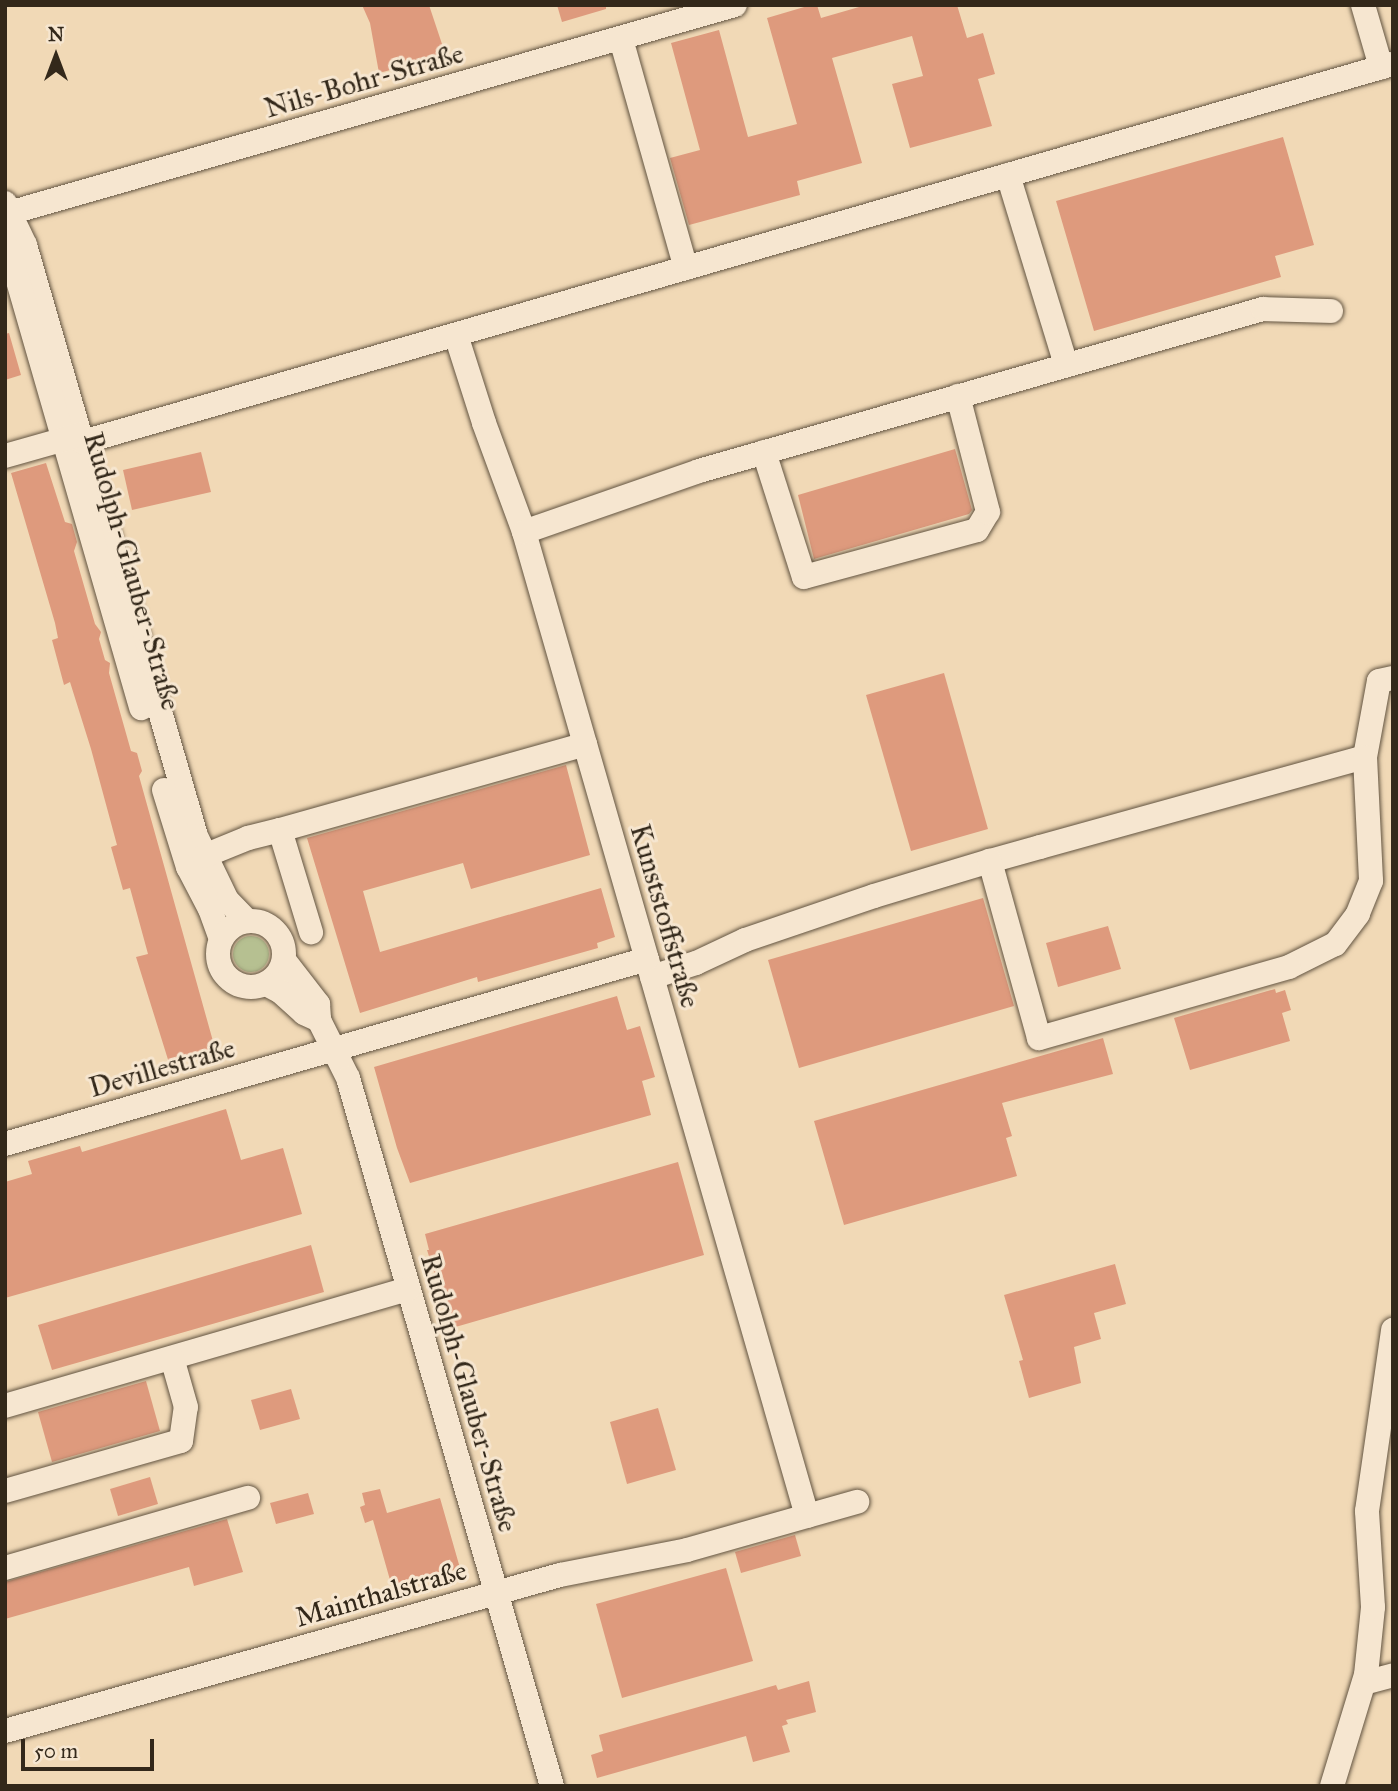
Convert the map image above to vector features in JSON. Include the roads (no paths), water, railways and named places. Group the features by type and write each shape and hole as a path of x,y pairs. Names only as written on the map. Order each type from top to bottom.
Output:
{"street":[{"name":"Nils-Bohr-Straße","path":"7,208 735,5"},
{"path":"5,456 456,335 1387,65 1363,5"},
{"path":"621,38 686,268"},
{"path":"1008,176 1066,365"},
{"name":"Rudolph-Glauber-Straße","path":"7,208 9,250 75,439 185,804 204,856 227,900 247,921 260,921 276,931 282,941 284,960 318,1004 319,1020 348,1078 552,1786"},
{"path":"524,532 764,452 1263,309 1331,311"},
{"name":"Kunststoffstraße","path":"456,335 484,423 524,532 807,1517"},
{"path":"764,452 804,577 977,530 988,512 958,396"},
{"name":"Rudolph-Glauber-Straße","path":"75,439 176,832 188,867 210,909 221,939 219,963 227,977 241,986 265,984 281,992 304,1013 319,1020"},
{"path":"990,861 1039,1038 1290,967 1335,944 1358,914 1371,881 1365,757 1379,681 1393,678"},
{"path":"204,856 248,838 585,744"},
{"name":"Devillestraße","path":"5,1144 335,1049 649,968 696,963 771,931 990,861 1365,757"},
{"path":"280,830 311,932"},
{"path":"221,939 232,927 247,921"},
{"path":"265,984 276,977 284,960"},
{"path":"5,1406 408,1289"},
{"path":"1332,1786 1364,1683 1373,1607 1367,1511 1393,1330"},
{"path":"5,1491 181,1441 186,1407 172,1358"},
{"path":"5,1568 248,1498"},
{"name":"Mainthalstraße","path":"5,1731 582,1569 687,1550 857,1502"},
{"path":"1364,1683 1393,1675"}]}
